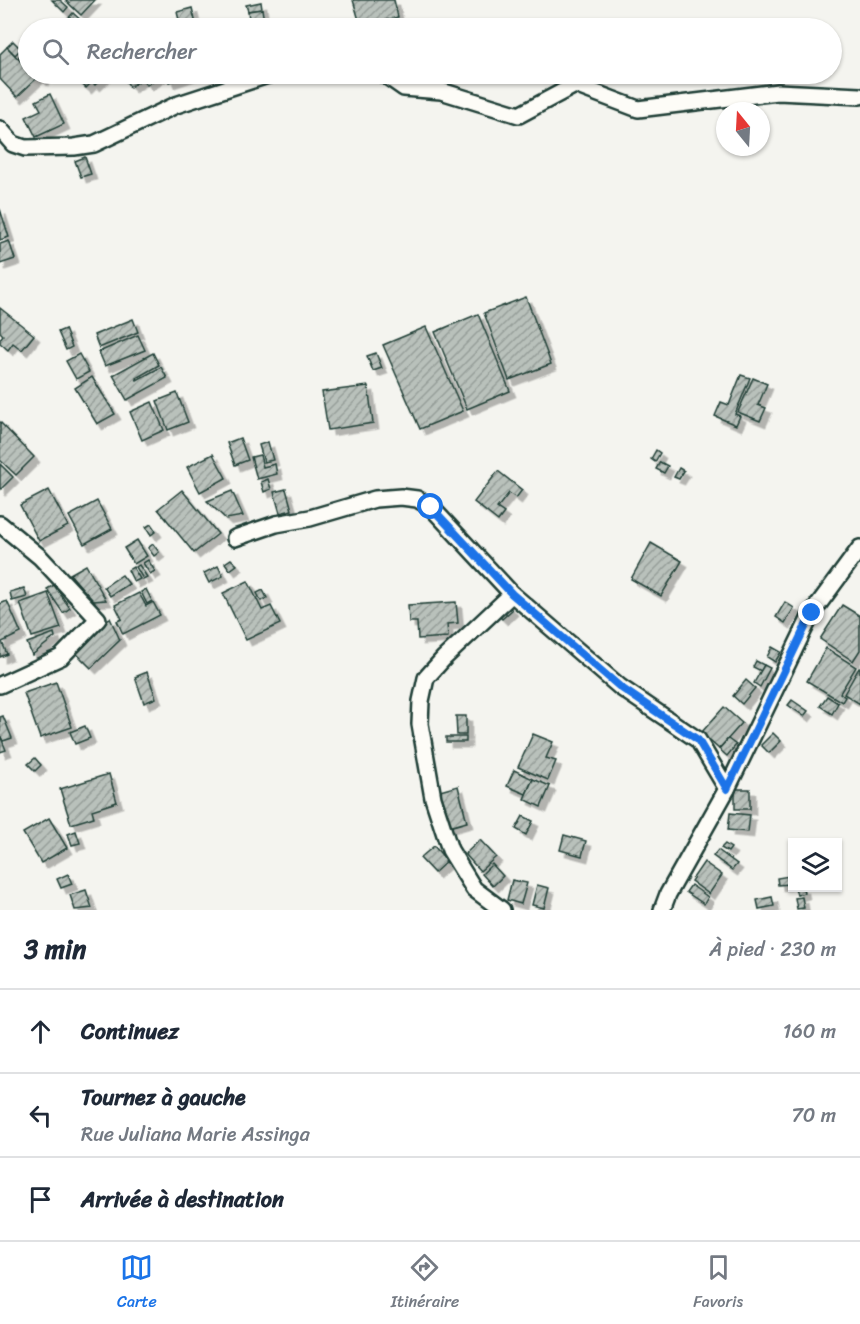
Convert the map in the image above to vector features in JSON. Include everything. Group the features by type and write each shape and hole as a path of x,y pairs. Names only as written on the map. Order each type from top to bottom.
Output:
{"street":[{"path":"0,129 13,144 25,148 74,147 94,144 176,105 240,84"},
{"path":"398,84 404,88 441,91 519,115 575,85 638,109 778,92 860,96"},
{"path":"236,538 276,524 322,515 375,499 401,497 417,499 431,507 512,594 620,687 698,740 727,789"},
{"path":"0,524 40,557 98,619 61,657 0,685"},
{"path":"662,910 668,894 727,789 812,613 860,548"},
{"path":"502,910 474,889 450,850 433,798 420,724 421,701 426,678 512,594"}],"building":[{"path":"52,0 60,0 68,7 64,12"},
{"path":"65,0 95,0 81,15"},
{"path":"353,0 394,0 398,17 358,18"},
{"path":"261,2 262,9 248,11 246,5"},
{"path":"192,8 194,18 178,18 177,12"},
{"path":"262,9 263,18 249,18 248,11"},
{"path":"73,13 78,18 68,18"},
{"path":"13,41 18,46 18,52 15,55 7,47"},
{"path":"7,47 18,59 18,84 31,84 17,97 0,79 0,54"},
{"path":"50,94 64,124 36,137 26,117 41,110 36,101"},
{"path":"85,157 91,174 81,177 75,161"},
{"path":"0,209 9,237 0,240"},
{"path":"9,241 15,259 0,264 0,244"},
{"path":"526,297 551,364 509,380 484,313"},
{"path":"0,308 34,335 22,350 13,343 8,350 0,343 3,335 0,332"},
{"path":"478,314 510,391 467,409 435,332"},
{"path":"133,319 138,332 99,348 94,335"},
{"path":"426,327 463,411 420,429 383,345"},
{"path":"65,329 72,347 66,350 58,332"},
{"path":"138,335 145,350 105,366 99,352"},
{"path":"153,353 159,365 136,378 137,380 161,367 167,378 127,400 113,375"},
{"path":"376,353 382,368 373,371 367,356"},
{"path":"79,354 89,372 76,379 66,361"},
{"path":"741,375 750,378 735,414 740,416 736,425 715,416 721,402 729,405"},
{"path":"92,377 115,414 97,424 75,388"},
{"path":"753,378 767,384 758,405 766,408 760,421 738,412"},
{"path":"368,386 373,423 328,430 322,392"},
{"path":"177,393 188,422 168,430 157,401"},
{"path":"152,402 164,430 142,440 130,412"},
{"path":"0,422 34,457 16,475 0,460"},
{"path":"240,438 248,460 235,465 227,443"},
{"path":"268,442 273,460 264,462 259,445"},
{"path":"656,450 660,453 655,462 651,459"},
{"path":"213,454 226,478 200,492 187,467"},
{"path":"260,455 263,467 275,464 277,474 257,479 251,457"},
{"path":"660,462 668,466 664,473 656,469"},
{"path":"0,464 13,477 0,490"},
{"path":"679,468 684,471 679,479 674,477"},
{"path":"498,471 522,490 516,498 509,493 497,508 504,513 498,521 474,502"},
{"path":"268,479 271,489 264,492 261,482"},
{"path":"286,489 292,510 280,513 274,492"},
{"path":"49,490 68,526 39,541 20,505"},
{"path":"182,490 218,534 194,553 158,509"},
{"path":"232,491 243,516 226,519 207,501"},
{"path":"97,501 112,529 84,544 69,516"},
{"path":"151,524 156,531 151,535 146,527"},
{"path":"137,540 147,556 134,564 124,548"},
{"path":"651,543 682,561 661,596 631,579"},
{"path":"153,544 159,552 154,556 148,548"},
{"path":"231,559 237,565 230,570 225,563"},
{"path":"148,560 155,571 150,574 143,563"},
{"path":"86,565 106,600 93,601 70,574"},
{"path":"139,565 147,577 143,579 136,567"},
{"path":"218,566 223,576 209,583 204,573"},
{"path":"133,567 140,579 134,582 128,570"},
{"path":"122,575 129,584 110,596 104,587"},
{"path":"248,581 262,610 271,606 280,624 246,640 223,593"},
{"path":"54,585 70,608 63,613 47,589"},
{"path":"24,588 27,597 12,601 10,592"},
{"path":"146,589 152,601 147,604 141,592"},
{"path":"263,590 267,598 261,601 257,593"},
{"path":"48,593 61,628 32,637 20,603"},
{"path":"139,593 146,606 153,602 160,615 123,634 117,621 122,619 115,605"},
{"path":"7,601 21,633 2,642 7,654 0,657 0,604"},
{"path":"456,602 458,623 447,624 448,637 418,639 417,622 409,622 408,605"},
{"path":"785,602 794,608 785,623 776,617"},
{"path":"507,604 512,610 502,619 497,614"},
{"path":"842,605 860,616 860,650 853,661 820,639"},
{"path":"110,618 120,640 91,668 76,653"},
{"path":"54,633 55,637 32,655 27,643"},
{"path":"772,647 781,652 775,662 767,657"},
{"path":"826,648 856,667 840,693 845,697 842,702 807,681"},
{"path":"756,661 764,665 761,671 753,667"},
{"path":"764,665 770,668 760,687 754,683"},
{"path":"860,668 860,704 844,694"},
{"path":"147,672 156,698 144,703 135,677"},
{"path":"746,680 755,688 742,704 733,696"},
{"path":"56,682 72,727 40,738 24,693"},
{"path":"827,696 838,703 832,714 820,706"},
{"path":"792,700 808,711 804,716 788,705"},
{"path":"724,707 742,723 719,749 701,733"},
{"path":"3,716 12,738 3,741 0,735 0,717"},
{"path":"456,716 466,716 466,735 457,735"},
{"path":"85,726 90,738 75,744 70,732"},
{"path":"773,733 781,741 769,753 761,745"},
{"path":"533,734 553,742 546,758 556,761 548,780 518,767"},
{"path":"0,735 6,750 0,752"},
{"path":"446,737 466,737 466,742 446,742"},
{"path":"728,739 736,745 727,756 719,749"},
{"path":"35,758 41,765 35,771 28,764"},
{"path":"514,770 533,779 526,794 507,786"},
{"path":"109,774 117,802 92,810 94,817 71,824 60,789"},
{"path":"533,779 550,786 541,807 524,799"},
{"path":"458,786 467,822 449,827 440,791"},
{"path":"735,789 750,789 750,809 735,809"},
{"path":"730,813 750,815 748,832 728,830"},
{"path":"523,816 533,821 526,835 516,829"},
{"path":"49,818 67,848 41,863 23,833"},
{"path":"76,831 80,843 72,845 68,834"},
{"path":"564,835 586,841 582,856 560,850"},
{"path":"480,840 496,857 480,871 465,854"},
{"path":"725,844 731,848 728,852 721,848"},
{"path":"434,846 447,861 434,873 420,858"},
{"path":"718,850 737,864 732,870 713,856"},
{"path":"704,862 722,875 709,894 691,881"},
{"path":"492,864 503,876 493,886 482,874"},
{"path":"68,874 72,884 61,888 57,879"},
{"path":"788,876 788,884 778,885 777,878"},
{"path":"512,880 527,883 521,904 507,900"},
{"path":"537,885 549,888 544,908 532,905"},
{"path":"691,885 708,897 704,904 686,892"},
{"path":"86,890 92,908 75,910 70,895"},
{"path":"772,897 774,906 759,909 757,900"},
{"path":"802,897 804,908 797,909 795,898"}],"route":[{"path":"431,507 512,594 620,687 698,740 727,789 812,613"}]}
